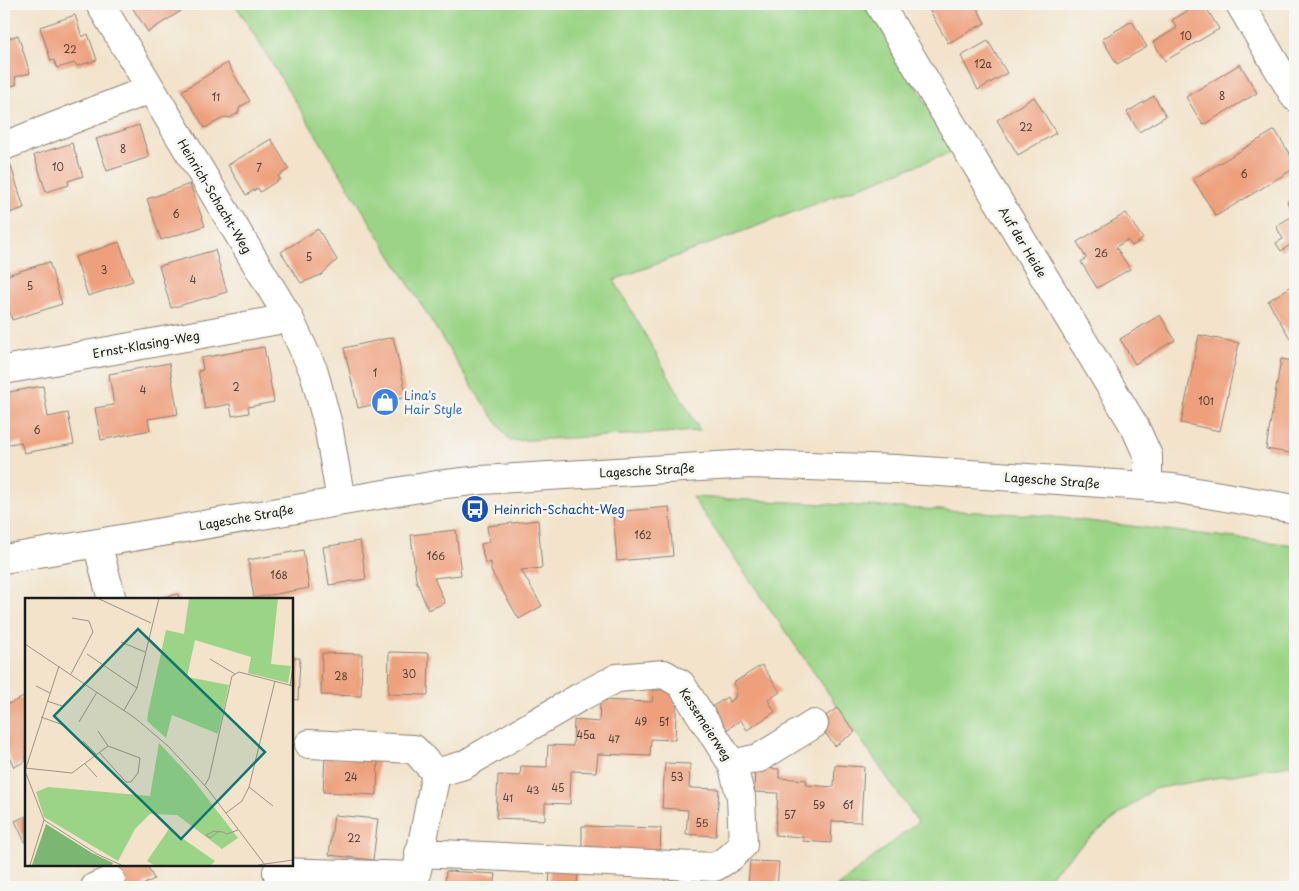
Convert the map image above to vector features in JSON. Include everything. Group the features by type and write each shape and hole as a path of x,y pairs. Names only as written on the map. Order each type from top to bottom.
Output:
{"street":[{"name":"Heinrich-Schacht-Weg","path":"100,4 289,318 314,372 328,425 341,501"},
{"name":"Auf der Heide","path":"879,4 1135,427 1148,456 1148,487"},
{"path":"1240,4 1295,97"},
{"path":"4,146 151,89"},
{"name":"Ernst-Klasing-Weg","path":"4,370 289,318"},
{"name":"Lagesche Straße","path":"4,559 341,501 481,480 751,464 896,469 1173,488 1295,509"},
{"path":"97,543 111,598"},
{"name":"Kessemeierweg","path":"417,872 714,867 731,858 743,845 740,797 732,764 681,684 664,674 617,678 580,697 464,765 436,773"},
{"path":"732,764 760,758 814,724"},
{"path":"277,872 417,872 436,773 414,749 309,744"}],"green space":[{"path":"235,4 867,4 955,151 614,280 700,431 510,441 476,393"},
{"path":"692,497 1036,515 1295,545 1295,764 1153,789 1089,838 1038,887 836,887 918,822"}],"building":[{"path":"130,4 176,4 181,11 148,32"},
{"path":"926,4 975,4 985,23 948,43"},
{"path":"1200,4 1204,4 1219,29 1165,61 1153,42 1177,28 1172,20"},
{"path":"75,15 82,37 88,34 97,60 77,66 75,63 57,68 54,60 51,61 40,27"},
{"path":"1132,21 1147,47 1117,64 1102,39"},
{"path":"18,35 30,73 15,77 17,84 4,89 4,40"},
{"path":"988,41 1007,73 978,90 961,56"},
{"path":"227,63 250,101 240,107 238,113 230,118 225,117 205,128 182,91"},
{"path":"1240,64 1257,93 1203,125 1186,97"},
{"path":"1154,96 1166,116 1139,132 1127,112"},
{"path":"1034,97 1056,133 1018,155 997,120"},
{"path":"139,125 149,157 107,171 96,139"},
{"path":"1275,130 1295,163 1295,168 1216,216 1193,179"},
{"path":"271,139 289,169 278,176 280,179 260,192 258,188 246,195 228,165"},
{"path":"72,143 83,176 68,181 69,185 46,192 34,155"},
{"path":"10,163 24,208 4,215 4,165"},
{"path":"190,184 205,226 161,240 147,199"},
{"path":"1295,197 1295,242 1281,251 1276,243 1283,239 1276,226 1294,215 1287,202"},
{"path":"1126,213 1143,239 1132,246 1127,240 1116,247 1130,269 1097,288 1081,262 1086,258 1077,242"},
{"path":"318,229 337,260 321,275 301,283 281,252"},
{"path":"119,242 133,281 88,296 75,257"},
{"path":"215,250 227,292 171,308 159,266"},
{"path":"49,262 62,304 12,320 4,295 4,276"},
{"path":"1295,284 1295,337 1291,340 1268,301"},
{"path":"1160,315 1175,340 1135,364 1120,339"},
{"path":"1199,335 1239,343 1220,431 1181,423"},
{"path":"393,337 407,397 358,408 344,348"},
{"path":"264,347 274,402 248,407 249,413 232,416 230,404 205,409 198,371 203,370 201,358"},
{"path":"1281,359 1295,361 1295,454 1266,449"},
{"path":"169,363 178,414 148,419 150,430 101,440 95,408 114,405 109,374"},
{"path":"43,386 48,417 68,413 74,444 24,453 21,442 4,445 4,393"},
{"path":"669,507 673,556 617,561 613,512"},
{"path":"538,520 542,568 521,570 542,606 519,619 491,571 491,562 485,564 481,544 489,542 487,526"},
{"path":"456,530 461,575 434,578 445,603 428,610 416,580 411,535"},
{"path":"360,541 366,579 329,585 323,547"},
{"path":"303,550 309,588 254,598 248,560"},
{"path":"178,594 179,598 160,598"},
{"path":"389,652 429,653 428,695 388,694"},
{"path":"322,653 362,654 361,696 321,695"},
{"path":"292,658 300,658 298,700 292,699"},
{"path":"762,665 780,692 768,700 775,712 747,730 741,720 722,733 707,710 727,697 729,702 735,698 737,689 733,683"},
{"path":"653,690 677,690 675,740 651,739 650,756 598,754 596,772 571,771 570,804 545,803 545,820 496,818 498,775 520,776 521,766 547,767 548,745 573,746 574,720 599,722 600,700 652,702"},
{"path":"25,696 25,762 14,767 4,745 4,706"},
{"path":"837,708 855,732 835,746 817,722"},
{"path":"325,758 378,760 377,795 323,792"},
{"path":"665,763 690,764 689,788 719,789 716,836 686,834 688,810 662,808"},
{"path":"835,765 864,767 861,822 832,821 831,843 803,841 803,837 775,835 778,793 754,792 755,768 779,769 779,778 807,780 806,785 834,787"},
{"path":"334,815 378,819 373,860 329,855"},
{"path":"25,816 25,842 15,821"},
{"path":"582,826 661,828 660,856 582,854"},
{"path":"750,861 779,862 777,887 719,887 719,884 748,885"},
{"path":"120,866 148,866 154,879 139,887 122,887 113,870"},
{"path":"550,869 578,870 577,887 549,887"},
{"path":"446,871 496,874 494,887 445,887"},
{"path":"665,874 696,875 695,887 665,887"}],"place":[{"name":"Lina's Hair Style","path":"385,402"},
{"name":"Heinrich-Schacht-Weg","path":"475,509"}]}
